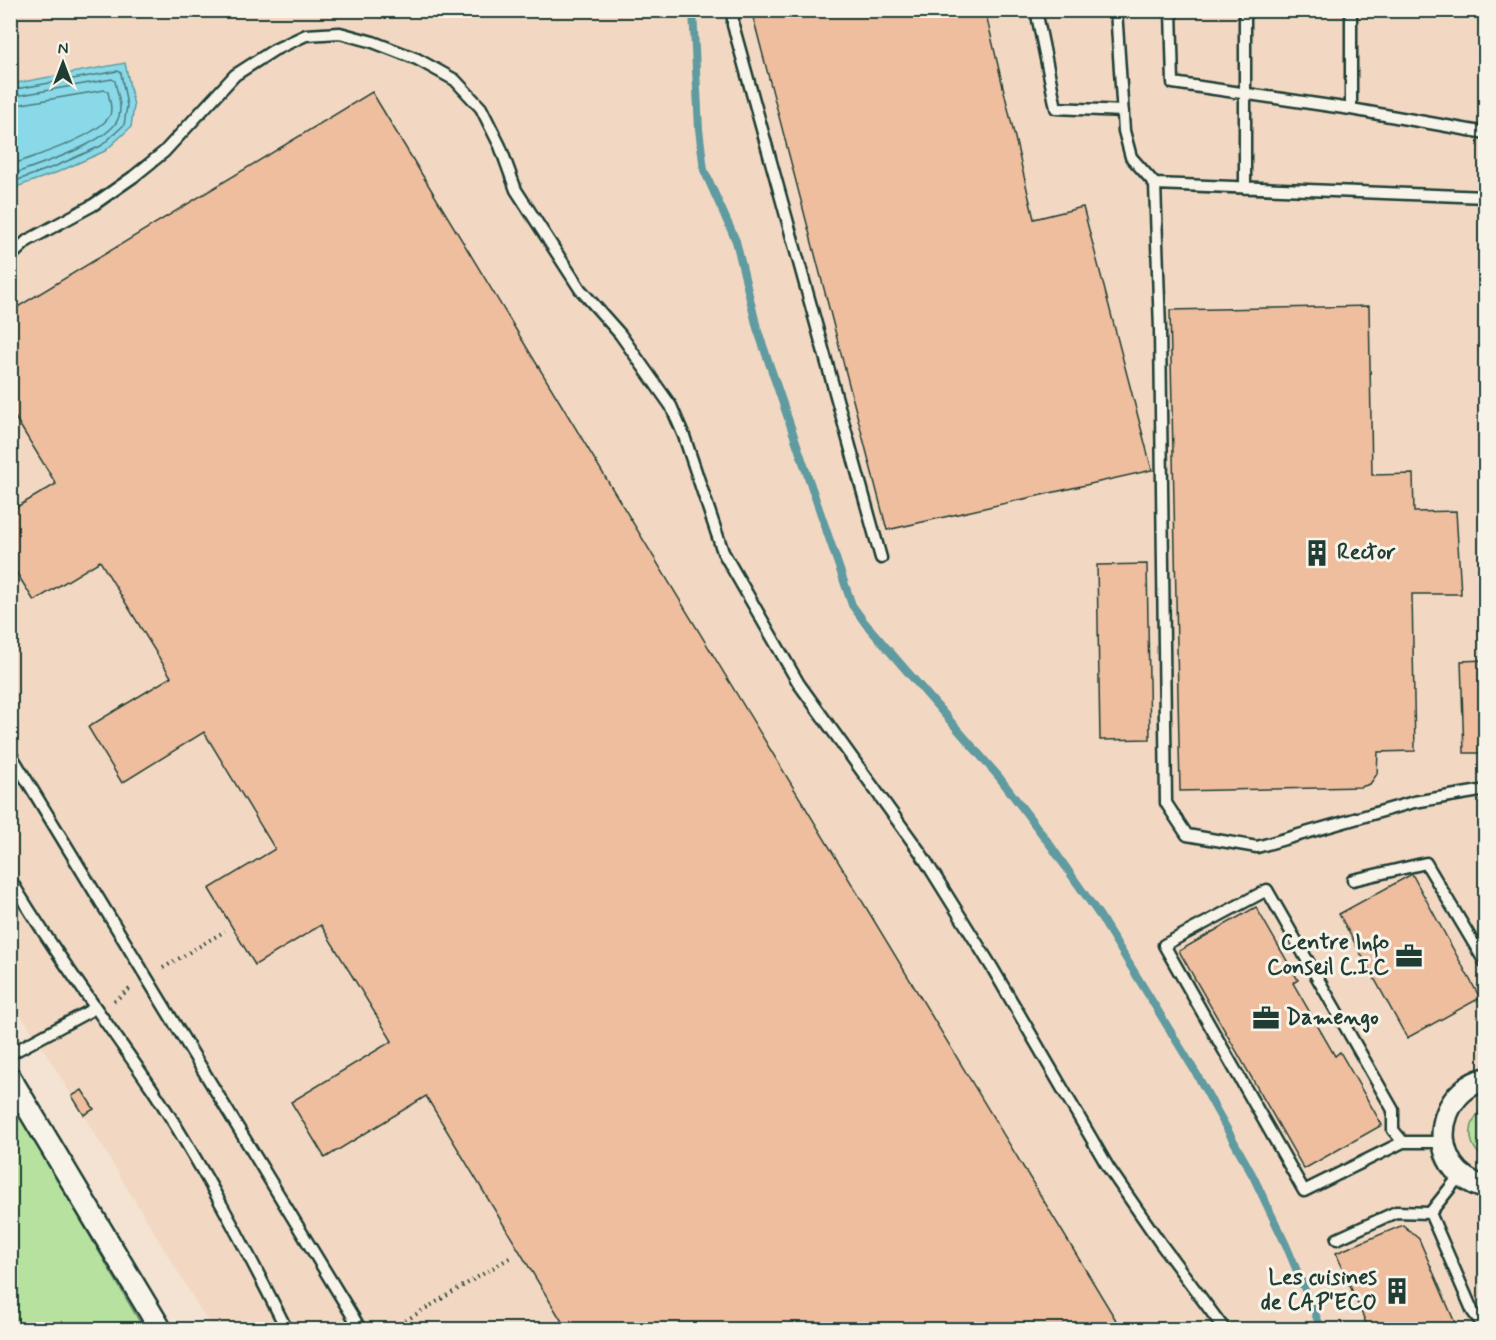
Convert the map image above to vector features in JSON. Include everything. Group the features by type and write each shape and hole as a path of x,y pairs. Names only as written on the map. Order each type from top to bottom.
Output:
{"street":[{"path":"10,1078 161,1329"},
{"path":"1485,1079 1475,1081 1459,1092 1448,1109 1442,1128 1443,1142 1452,1166 1466,1179 1485,1188"}],"lane":[{"path":"733,10 733,25 881,558"},
{"path":"1036,10 1056,108 1123,111"},
{"path":"1116,10 1124,130 1131,157 1155,184 1160,330 1166,803 1187,835 1257,846 1414,802 1485,790"},
{"path":"1171,10 1173,83 1351,109 1485,133"},
{"path":"1245,10 1245,188"},
{"path":"1351,10 1351,109"},
{"path":"10,257 27,241 93,205 164,152 235,75 274,50 306,35 340,33 373,42 417,59 455,80 481,108 500,146 516,190 580,289 620,334 671,406 684,436 723,552 799,684 920,852 993,969 1108,1167 1161,1244 1225,1329"},
{"path":"1155,184 1485,197"},
{"path":"10,753 361,1329"},
{"path":"1353,880 1426,862 1485,964"},
{"path":"10,879 95,1008 152,1089 207,1180 287,1329"},
{"path":"1403,1142 1393,1130 1393,1110 1267,890 1164,945 1304,1191 1403,1142 1443,1142"},
{"path":"10,1054 95,1008"},
{"path":"1430,1213 1461,1174"},
{"path":"1337,1239 1396,1212 1430,1213"},
{"path":"1430,1213 1473,1312 1485,1329"}],"path":[{"path":"390,1329 511,1257"}],"shaded area":[{"path":"10,11 1485,11 1485,1329 212,1329 55,1068 26,1022 11,1004"}],"green space":[{"path":"11,1100 144,1329 11,1329"},
{"path":"1485,1106 1485,1159 1474,1147 1471,1133 1475,1119"}],"water":[{"path":"125,63 134,106 131,127 105,151 58,172 11,189 11,84"}],"building":[{"path":"781,10 985,10 1034,219 1083,207 1152,470 887,530 753,17"},
{"path":"372,92 1122,1330 567,1330 426,1096 325,1158 291,1102 392,1041 321,925 255,965 209,889 275,849 204,732 122,783 88,727 171,677 100,561 34,601 10,562 10,511 56,484 10,409 10,298 16,308"},
{"name":"Rector","path":"1369,306 1372,475 1413,474 1414,512 1456,511 1461,594 1412,594 1415,751 1378,752 1377,774 1370,784 1361,787 1180,791 1170,310"},
{"path":"1147,564 1150,739 1100,740 1097,565"},
{"path":"1486,660 1486,753 1464,753 1461,661"},
{"name":"Centre Info Conseil C.I.C","path":"1412,874 1480,998 1407,1038 1339,914"},
{"name":"Damengo","path":"1256,907 1298,980 1293,983 1335,1056 1340,1052 1382,1125 1304,1169 1179,951"},
{"path":"82,1090 94,1109 84,1115 72,1096"},
{"name":"Les cuisines de CAP'ECO","path":"1403,1225 1419,1239 1458,1330 1369,1330 1336,1253"}],"waterway":[{"path":"693,10 699,129 704,170 736,241 757,328 852,605 865,623 999,777 1100,916 1196,1073 1253,1176 1286,1245 1322,1330"}],"place":[{"name":"Rector","path":"1317,553"},
{"name":"Centre Info Conseil C.I.C","path":"1409,956"},
{"name":"Damengo","path":"1266,1018"},
{"name":"Les cuisines de CAP'ECO","path":"1397,1291"}]}
